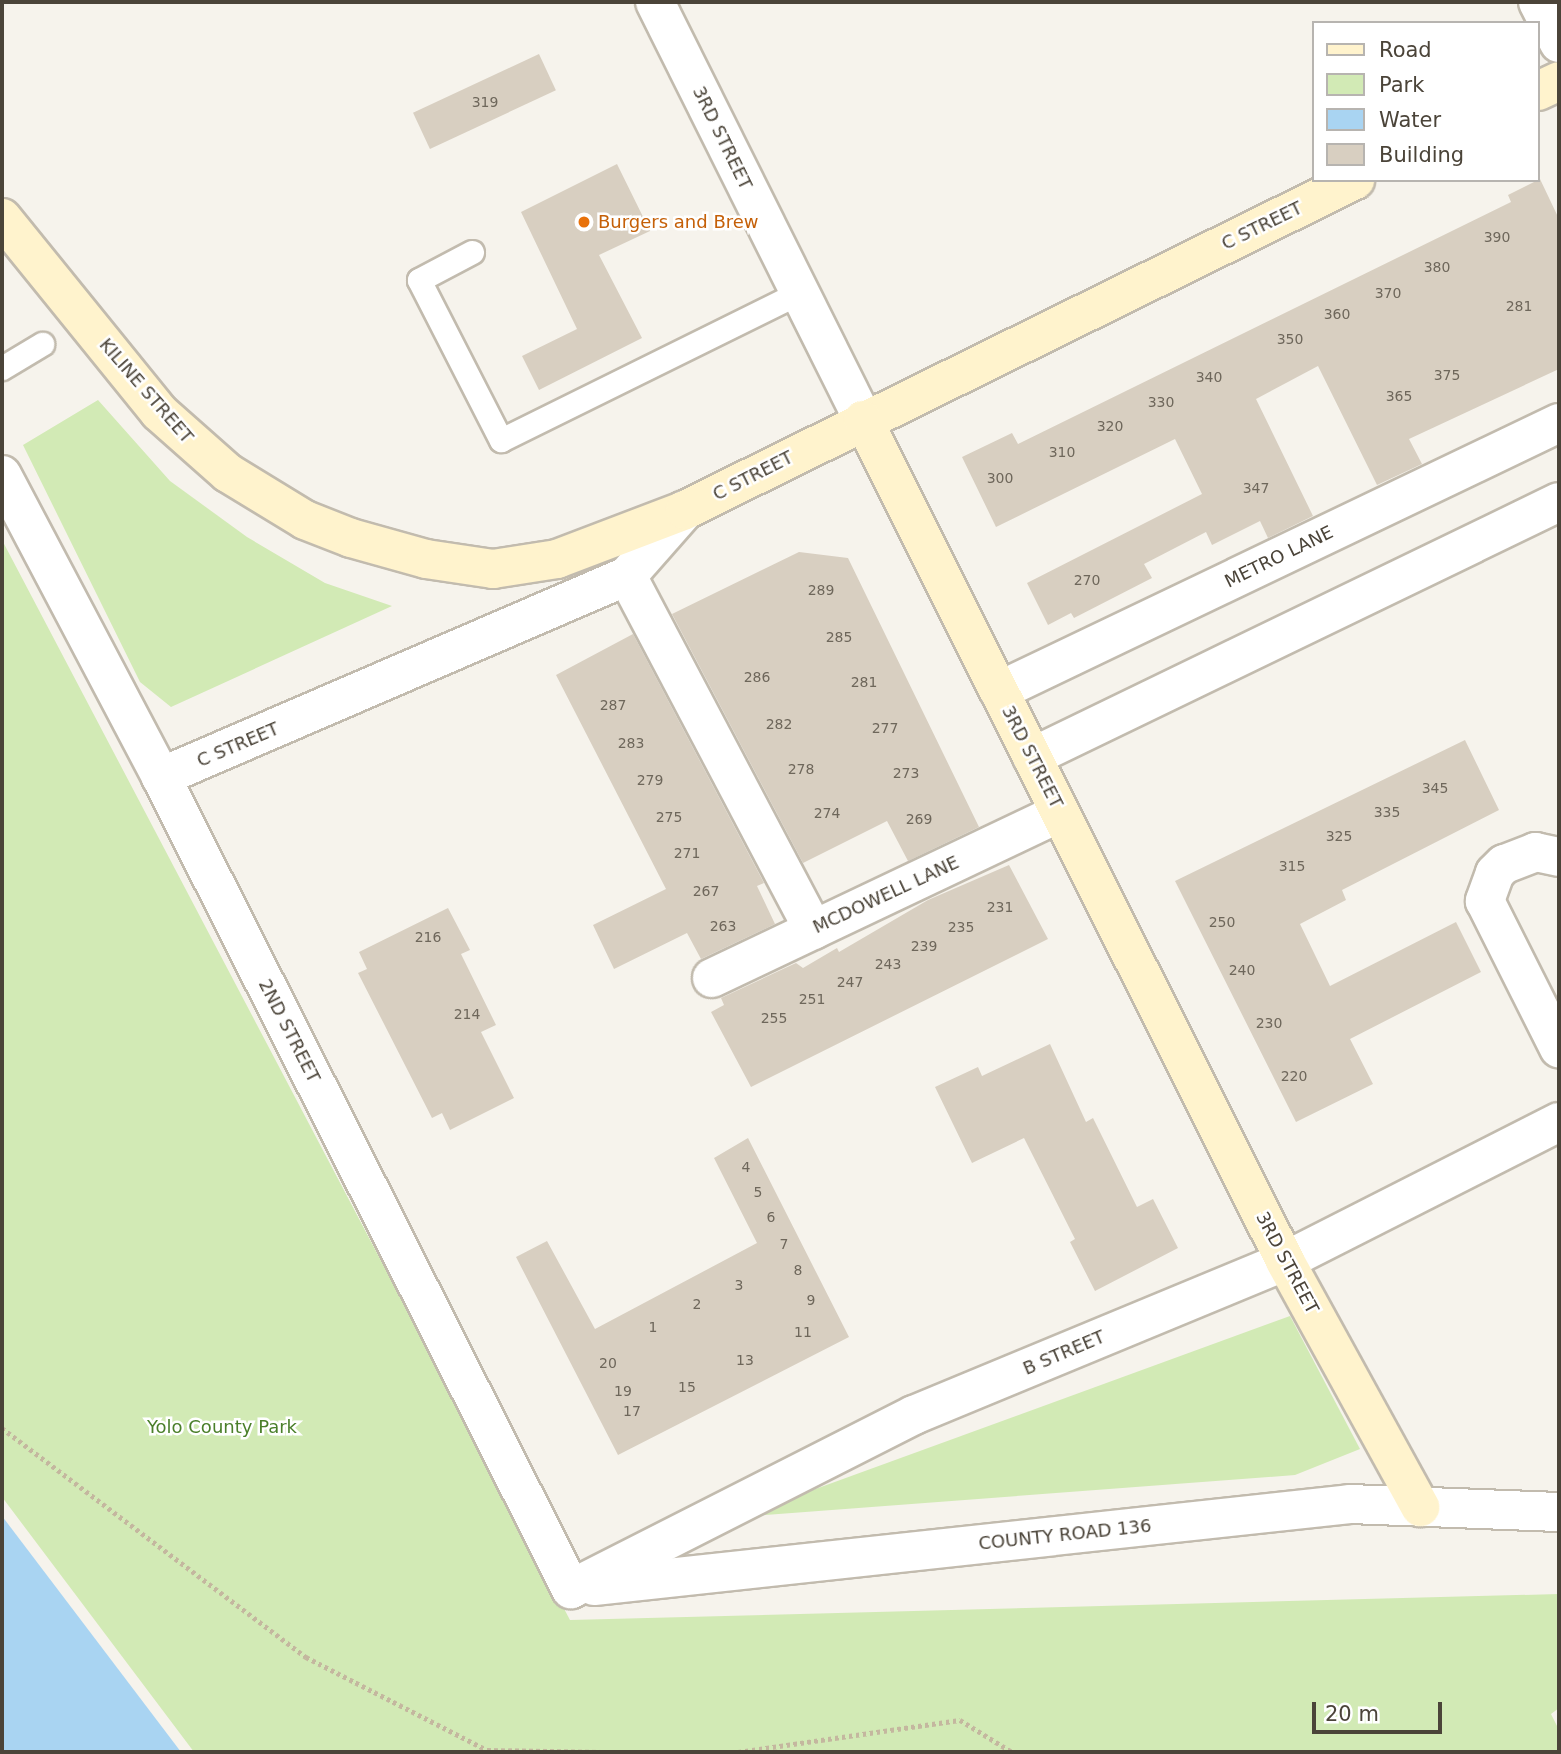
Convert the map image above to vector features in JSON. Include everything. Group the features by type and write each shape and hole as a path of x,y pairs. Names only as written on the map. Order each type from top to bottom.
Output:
{"main road":[{"path":"1540,90 1559,81"},
{"name":"C STREET","path":"685,510 1351,182"},
{"name":"KILINE STREET","path":"2,218 159,412 228,473 294,514 351,538 426,559 493,569 522,567 609,542 685,510"},
{"name":"3RD STREET","path":"863,420 1285,1261 1420,1507"}],"street":[{"name":"3RD STREET","path":"655,2 863,420"},
{"path":"1538,2 1559,43"},
{"name":"METRO LANE","path":"999,691 1559,423"},
{"name":"2ND STREET","path":"2,475 161,777 571,1589"},
{"path":"1032,757 1559,502"},
{"name":"C STREET","path":"161,777 464,650 627,576 685,510"},
{"path":"627,576 814,930"},
{"name":"MCDOWELL LANE","path":"712,978 1060,813"},
{"path":"1559,857 1536,852 1504,864 1495,873 1485,901 1559,1048"},
{"name":"B STREET","path":"571,1589 914,1415 1285,1261 1559,1122"},
{"name":"COUNTY ROAD 136","path":"571,1589 1350,1504 1559,1512"}],"lane":[{"path":"472,252 419,280 502,440 799,293"},
{"path":"2,368 42,344"}],"path":[{"path":"2,1428 306,1657 487,1750 602,1752"},
{"path":"738,1752 960,1720 1012,1752"}],"green space":[{"path":"98,400 170,481 247,537 325,583 392,606 171,707 140,682 23,445"},
{"name":"Yolo County Park","path":"2,540 570,1620 1559,1594 1559,1708 1551,1714 1559,1730 1559,1752 194,1752 2,1497"},
{"path":"1290,1316 1360,1449 1295,1475 739,1517"}],"water":[{"path":"2,1516 181,1752 2,1752"}],"building":[{"path":"539,54 556,90 430,149 413,113"},
{"path":"617,164 650,231 599,255 642,338 539,390 522,356 577,329 521,212"},
{"path":"1540,179 1559,219 1559,369 1409,439 1422,464 1377,485 1318,366 1256,399 1313,516 1268,538 1260,521 1212,545 1206,532 1144,564 1152,578 1074,618 1071,613 1048,625 1027,583 1202,494 1175,439 996,527 962,457 1012,433 1018,444 1511,202 1508,195 1534,182 1540,182"},
{"path":"799,552 848,558 979,827 908,861 887,821 803,863 672,614"},
{"path":"633,634 764,883 757,886 775,924 701,959 687,933 614,969 593,925 666,889 556,675"},
{"path":"1465,740 1499,810 1342,890 1346,900 1300,924 1330,986 1456,922 1481,972 1350,1039 1373,1084 1296,1122 1175,881"},
{"path":"1009,865 1048,939 751,1087 711,1012 724,1005 721,998 796,963 803,968 837,948 839,952 928,900"},
{"path":"448,908 470,950 461,954 496,1025 481,1032 514,1098 450,1130 442,1113 432,1118 358,973 367,969 359,952"},
{"path":"1050,1044 1086,1122 1093,1118 1137,1207 1153,1199 1178,1248 1095,1291 1070,1242 1075,1239 1024,1138 972,1163 935,1087 978,1067 982,1076"},
{"path":"748,1138 849,1337 618,1455 516,1257 547,1241 595,1329 757,1243 714,1158"}],"place":[{"name":"Burgers and Brew","path":"584,222"}]}
